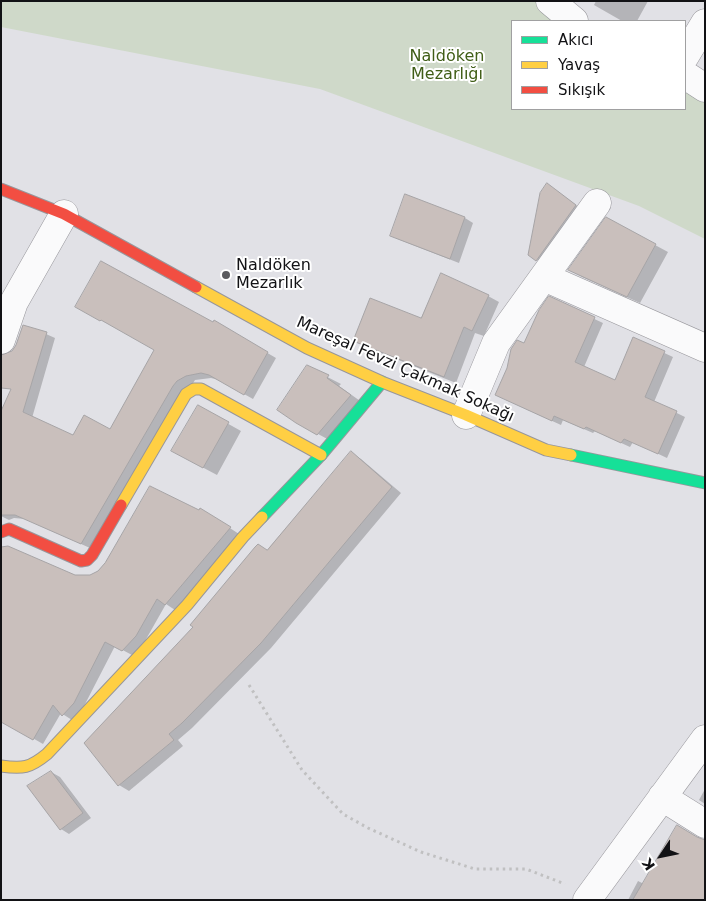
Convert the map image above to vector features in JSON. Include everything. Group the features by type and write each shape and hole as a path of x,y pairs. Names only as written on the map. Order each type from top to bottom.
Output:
{"street":[{"path":"550,1 573,20"},
{"path":"686,54 705,23"},
{"path":"686,76 705,88"},
{"name":"Mareşal Fevzi Çakmak Sokağı","path":"1,189 64,214 307,348 382,382 466,415 546,450 705,484"},
{"path":"466,415 496,343 597,203"},
{"path":"1,340 14,302 64,214"},
{"path":"544,277 705,348"},
{"path":"1,766 23,768 32,766 46,754 187,604 243,537 321,454 382,382"},
{"path":"1,532 9,529 81,560 87,560 92,555 186,394 194,389 201,389 321,454"},
{"path":"593,898 662,797 705,739"},
{"path":"662,797 705,824"}],"path":[{"path":"249,685 302,770 343,814 368,828 421,852 475,868 526,869 593,898"}],"green space":[{"name":"Naldöken Mezarlığı","path":"1,1 547,1 578,20 511,20 511,110 686,110 686,86 705,97 705,239 639,206 320,89 1,27"}],"building":[{"path":"547,183 576,205 536,261 528,255 540,193"},
{"path":"405,194 465,217 450,259 390,236"},
{"path":"606,217 656,244 627,297 568,270"},
{"path":"101,261 213,322 214,320 268,352 244,395 209,375 201,373 186,376 177,381 81,544 15,515 1,515 1,411 11,389 1,388 1,355 12,351 23,325 47,332 23,412 73,435 84,415 110,429 154,350 75,307"},
{"path":"441,273 489,295 472,331 464,327 444,377 353,341 370,298 421,318"},
{"path":"549,296 595,317 575,362 615,380 633,337 665,351 645,397 677,411 658,454 624,439 621,443 586,427 584,429 554,416 552,421 495,395 507,368 511,349 517,340 524,343 539,310"},
{"path":"307,365 329,375 327,378 351,395 317,435 277,410"},
{"path":"198,405 229,422 203,468 171,451"},
{"path":"351,451 392,487 261,643 169,734 174,740 118,786 84,743 193,627 190,625 255,547 258,544 267,550"},
{"path":"150,486 199,510 200,508 231,527 165,605 157,599 136,636 122,651 105,642 74,703 62,716 53,705 33,740 1,722 1,547 8,546 75,575 90,575 98,571 105,563"},
{"path":"51,771 83,813 60,830 27,786"},
{"path":"677,825 705,840 705,900 633,900"}],"traffic: fast":[{"path":"262,517 321,455 382,382"},
{"path":"571,455 705,483"}],"traffic: slow":[{"path":"196,287 307,348 382,382 466,415 546,450 571,455"},
{"path":"121,505 186,394 194,389 201,389 321,455"},
{"path":"1,766 31,765 47,754 187,605 262,517"}],"traffic: jam":[{"path":"1,189 64,214 196,287"},
{"path":"1,532 9,529 81,561 87,560 92,555 121,505"}],"place":[{"name":"Naldöken Mezarlık","path":"226,275"}]}
